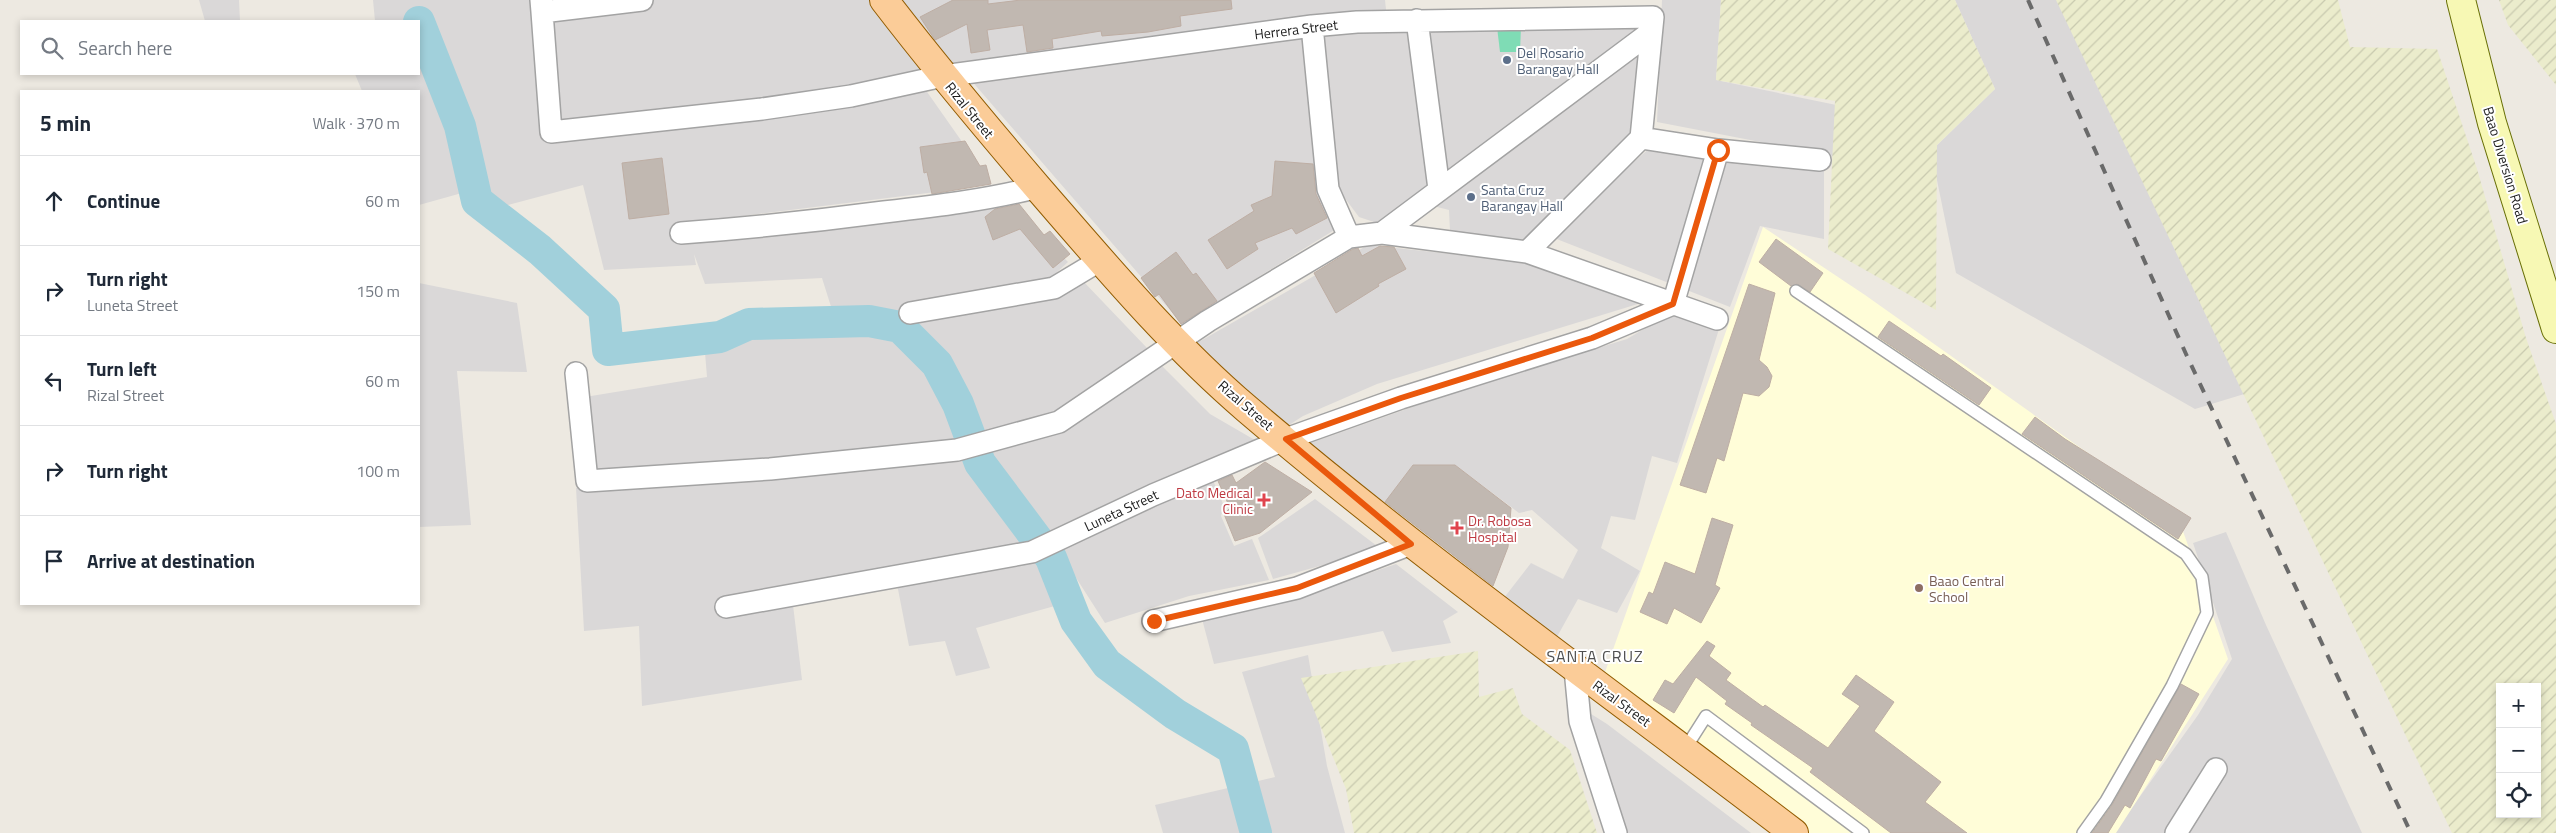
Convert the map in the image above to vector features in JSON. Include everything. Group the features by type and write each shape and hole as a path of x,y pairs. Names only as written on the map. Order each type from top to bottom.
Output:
{"main road":[{"name":"Rizal Street","path":"884,0 943,76 1099,261 1246,408 1286,439 1411,544 1794,833"},
{"name":"Baao Diversion Road","path":"2461,0 2492,123 2556,329"}],"street":[{"path":"542,6 642,0"},
{"name":"Herrera Street","path":"542,6 551,132 762,110 851,96 943,76 1312,26 1417,20 1652,24"},
{"path":"1417,20 1439,189"},
{"path":"1527,252 1641,138 1652,24"},
{"path":"1382,233 1652,24"},
{"path":"1312,26 1328,189 1349,237"},
{"path":"1641,138 1718,150 1820,160"},
{"path":"1673,304 1718,150"},
{"path":"681,233 811,221 956,203 994,198 1038,187"},
{"path":"576,373 587,481 770,469 957,450 1059,422 1208,321 1349,237 1382,233 1527,252 1717,319"},
{"path":"910,312 1054,288 1099,261"},
{"name":"Luneta Street","path":"726,607 1042,548 1153,495 1286,439 1401,398 1592,338 1673,304"},
{"path":"1154,621 1297,588 1411,544"},
{"path":"1575,669 1580,721 1616,833"},
{"path":"2176,833 2216,769"}],"lane":[{"path":"1796,292 2186,554 2202,577 2207,614 2184,663 2106,802 2083,833"},
{"path":"1684,749 1706,716 1863,833"}],"shaded area":[{"path":"199,0 239,0 240,20 205,20"},
{"path":"373,0 1385,0 1388,29 1406,29 1432,182 1426,187 1642,44 1637,134 1524,246 1450,231 1449,210 1410,200 1380,224 1359,217 1335,185 1336,229 1182,324 970,79 1051,73 1045,52 925,89 991,183 944,191 692,222 689,240 1012,206 1068,262 1055,274 1065,287 1082,280 1147,348 1118,371 1158,362 1210,414 1260,443 1212,478 1224,506 1221,516 1234,546 1252,539 1269,580 1189,596 1105,623 1073,573 1050,576 1062,604 976,628 990,668 956,676 945,641 909,646 897,584 793,605 802,680 642,706 639,626 584,631 576,488 614,486 589,472 585,397 707,377 703,328 837,321 841,315 834,316 822,278 705,284 694,254 696,265 604,270 583,185 478,213 469,191 420,205 420,90 362,90 355,75 420,75 420,20 375,20"},
{"path":"1662,0 1721,0 1716,80 1846,107 1854,160 1657,122"},
{"path":"1955,0 2073,0 2264,388 2195,409 1956,273 1931,151 1995,89"},
{"path":"1639,25 1639,35 1441,181 1421,31"},
{"path":"1651,147 1779,167 1824,163 1824,239 1760,226 1730,307 1549,236"},
{"name":"Baao Central School","path":"1763,227 1865,295 2178,517 2228,659 2116,833 1809,833 1604,675"},
{"path":"1368,245 1535,263 1641,303 1377,384 1303,416 1286,427 1197,343"},
{"path":"420,283 517,303 527,372 457,371 471,525 420,527"},
{"path":"1678,314 1720,326 1677,463 1652,456 1635,520 1611,516 1601,548 1640,571 1617,613 1578,599 1553,644 1500,603 1531,563 1563,579 1578,550 1532,510 1519,513 1455,465 1413,465 1380,509 1305,445 1452,393 1627,339 1662,318"},
{"path":"1315,499 1381,549 1273,579 1258,538"},
{"path":"2226,532 2266,625 2362,833 2114,833 2198,715 2232,659 2193,543"},
{"path":"1396,564 1458,612 1443,621 1451,643 1392,652 1383,631 1214,664 1202,619 1318,591"},
{"path":"1308,655 1327,766 1345,833 1163,833 1155,805 1275,777 1242,672"},
{"path":"1572,702 1607,724 1751,833 1615,833"}],"green space":[{"path":"1721,0 1955,0 1995,89 1937,145 1936,310 1828,249 1835,101 1716,80"},
{"path":"2056,0 2338,0 2350,47 2437,49 2477,169 2526,338 2556,424 2556,833 2452,833"},
{"path":"2499,0 2556,0 2556,85 2508,25"},
{"path":"1521,26 1520,52 1500,52 1497,27"},
{"path":"1478,651 1479,697 1513,688 1522,714 1570,750 1597,833 1354,833 1346,789 1301,678"}],"building":[{"path":"953,0 988,0 988,4 1021,0 1231,0 1232,9 1180,16 1181,26 1148,32 1102,36 1101,31 1052,39 1053,48 1027,52 1023,25 987,30 990,50 971,53 967,24 935,40 920,17"},
{"path":"965,141 980,166 986,165 991,184 932,194 927,172 924,173 920,147"},
{"path":"662,158 669,214 629,219 622,163"},
{"path":"1275,161 1313,164 1316,194 1327,218 1296,234 1292,228 1255,243 1258,249 1227,269 1208,240 1254,211 1251,205 1272,196"},
{"path":"1019,204 1044,235 1050,231 1070,254 1053,268 1020,229 993,240 985,217 995,209"},
{"path":"1776,239 1823,273 1810,292 1797,284 1791,286 1759,262"},
{"path":"1380,246 1394,247 1406,269 1378,284 1379,286 1336,313 1314,273 1353,249 1358,248 1362,256"},
{"path":"1176,252 1193,275 1196,273 1217,301 1181,324 1159,294 1155,297 1141,278"},
{"path":"1749,284 1775,293 1759,360 1767,367 1772,376 1769,387 1759,396 1743,393 1724,461 1717,458 1706,493 1680,485"},
{"path":"1889,321 1941,356 1943,354 1991,388 1979,405 1878,337"},
{"path":"2035,417 2065,439 2191,518 2178,539 2022,434"},
{"name":"Dato Medical Clinic","path":"1265,462 1312,492 1260,533 1235,541 1224,514 1230,508 1218,481 1232,475 1236,483"},
{"name":"Dr. Robosa Hospital","path":"1413,465 1455,465 1511,508 1508,547 1493,586 1385,502"},
{"path":"1712,518 1733,525 1715,585 1720,588 1701,623 1674,608 1667,624 1640,612 1649,592 1653,594 1665,562 1695,574"},
{"path":"1707,641 1715,646 1709,656 1731,673 1726,680 1763,707 1765,705 1828,748 1860,706 1842,694 1856,675 1894,702 1874,731 1941,782 1925,802 1967,833 1891,833 1810,772 1813,768 1751,725 1752,723 1725,704 1727,701 1696,677 1674,713 1653,700 1665,680 1673,684"},
{"path":"2181,684 2199,694 2161,761 2156,759 2130,808 2125,805 2108,833 2092,833 2112,805"}],"waterway":[{"path":"420,25 460,126 477,201 540,250 604,309 608,350 720,337 749,324 869,321 900,327 937,364 958,404 980,463 1051,558 1076,621 1107,664 1175,714 1233,749 1256,833"}],"railway":[{"path":"2028,0 2186,354 2411,833"}],"place":[{"name":"Del Rosario Barangay Hall","path":"1507,60"},
{"name":"Santa Cruz Barangay Hall","path":"1471,197"},
{"name":"Dato Medical Clinic","path":"1264,500"},
{"name":"Dr. Robosa Hospital","path":"1457,528"},
{"name":"Baao Central School","path":"1919,588"}],"district":[{"name":"SANTA CRUZ","path":"1595,656"}],"route":[{"path":"1154,621 1297,588 1411,544 1286,439 1401,398 1592,338 1652,315 1673,304 1718,150"}]}
